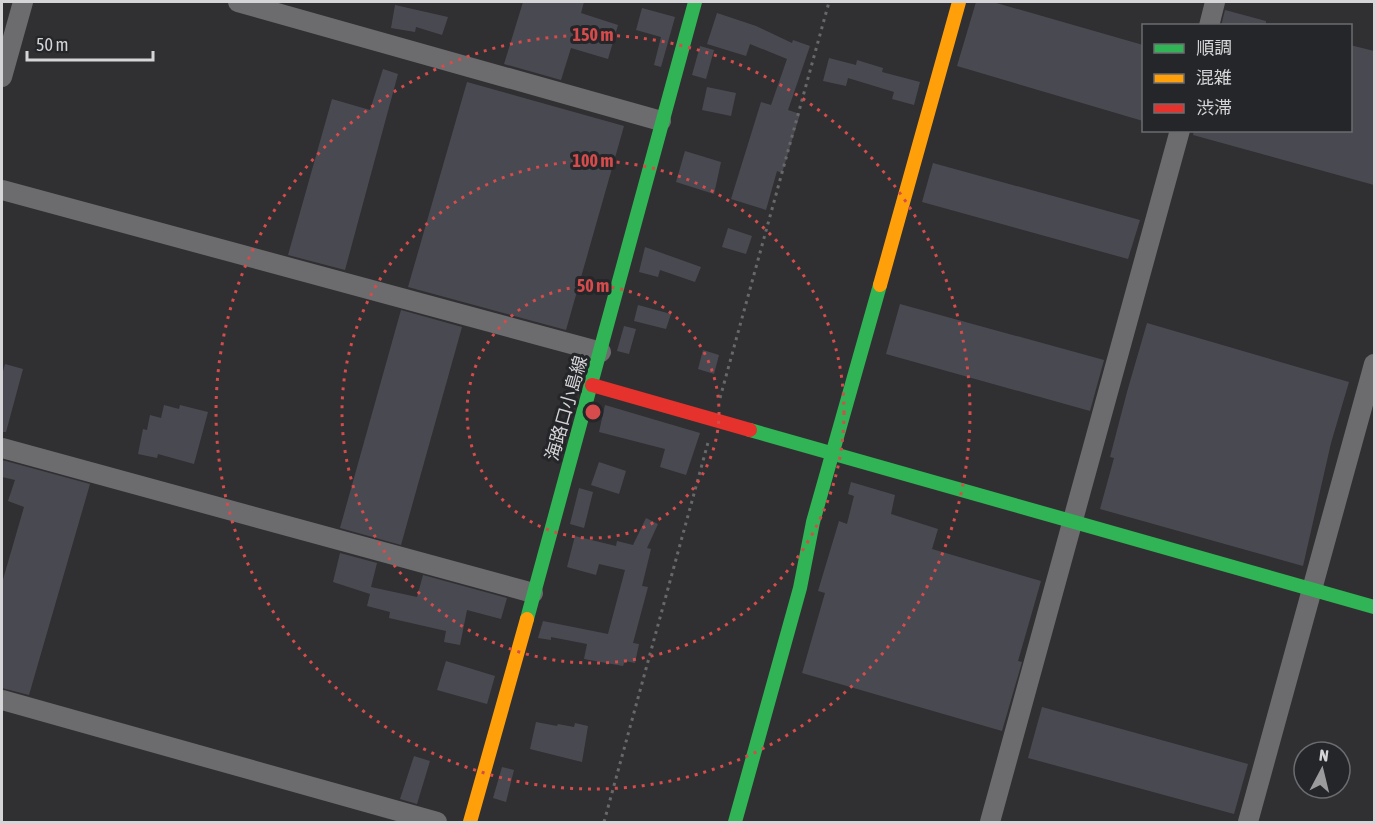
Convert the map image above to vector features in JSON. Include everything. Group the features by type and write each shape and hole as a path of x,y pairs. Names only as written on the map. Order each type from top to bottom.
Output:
{"street":[{"path":"2,77 23,2"},
{"path":"238,2 661,121"},
{"name":"海路口小島線","path":"470,822 592,385 661,121 695,2"},
{"path":"735,822 800,588 813,522 832,452 959,2"},
{"path":"1210,24 1215,2"},
{"path":"990,822 1179,132"},
{"path":"2,190 601,352"},
{"path":"1248,822 1374,364"},
{"path":"592,385 1374,607"},
{"path":"2,447 533,594"},
{"path":"2,700 437,822"}],"path":[{"path":"604,822 829,2"}],"building":[{"path":"523,2 584,2 581,13 618,25 608,59 571,48 561,80 504,64"},
{"path":"976,2 993,2 1142,45 1142,121 957,66"},
{"path":"395,5 448,17 442,35 416,27 415,32 391,28"},
{"path":"642,8 675,17 661,67 654,65 661,37 636,30"},
{"path":"1225,10 1266,21 1266,24 1222,24"},
{"path":"717,13 756,26 792,43 793,40 810,46 788,110 800,114 782,173 777,171 766,210 731,199 761,102 771,105 787,59 750,44 746,56 707,44"},
{"path":"700,46 714,50 706,79 692,75"},
{"path":"1352,46 1374,51 1374,185 1193,135 1194,132 1352,132"},
{"path":"829,58 856,65 857,60 883,68 882,72 920,82 914,105 892,99 894,92 848,78 846,86 823,81"},
{"path":"383,69 398,74 345,270 288,255 332,99 370,110"},
{"path":"467,82 624,126 566,330 408,287"},
{"path":"707,87 736,93 731,116 702,110"},
{"path":"685,151 721,162 714,194 676,182"},
{"path":"933,163 1140,220 1128,259 922,202"},
{"path":"728,228 752,236 746,254 722,247"},
{"path":"645,247 701,267 695,282 660,270 658,277 639,272"},
{"path":"900,304 1104,360 1090,411 886,354"},
{"path":"638,305 671,314 666,329 634,321"},
{"path":"401,310 462,327 401,545 340,528"},
{"path":"1147,323 1349,382 1331,443 1303,566 1100,509 1114,458 1110,457"},
{"path":"624,326 636,329 629,354 617,351"},
{"path":"703,350 719,355 714,374 698,369"},
{"path":"5,364 23,369 6,432 2,432 2,375"},
{"path":"164,405 179,409 180,405 208,412 194,464 158,454 157,458 138,454 143,429 147,430 150,415 161,418"},
{"path":"605,405 700,433 686,475 660,467 665,449 599,432"},
{"path":"2,460 90,484 29,695 2,688 2,583 24,507 8,501 15,480 2,477"},
{"path":"599,462 626,471 619,494 591,485"},
{"path":"851,482 895,495 891,514 938,529 932,549 1041,581 1018,661 1022,662 1002,731 802,673 825,593 818,591 839,521 847,524 854,496 848,494"},
{"path":"579,488 593,492 584,528 570,524"},
{"path":"646,518 658,524 647,548 651,549 642,586 648,587 633,643 639,644 635,663 625,661 623,666 584,659 587,644 551,637 551,640 538,638 543,621 608,634 625,570 599,564 596,575 567,567 575,536 616,546 617,541 633,545"},
{"path":"340,553 377,563 371,587 417,597 423,575 507,598 501,619 467,610 460,645 444,642 446,631 389,618 390,612 367,606 370,594 333,582"},
{"path":"446,661 495,676 487,704 437,690"},
{"path":"1042,707 1248,764 1234,814 1028,758"},
{"path":"536,722 557,726 558,724 574,727 575,723 588,726 582,762 530,749"},
{"path":"414,756 430,761 417,804 400,799"},
{"path":"502,767 514,770 506,802 493,798"}],"traffic: fast":[{"path":"527,619 695,2"},
{"path":"735,822 800,588 813,522 880,285"},
{"path":"750,430 1374,607"}],"traffic: slow":[{"path":"880,285 959,2"},
{"path":"470,822 527,619"}],"traffic: jam":[{"path":"592,385 750,430"}]}
